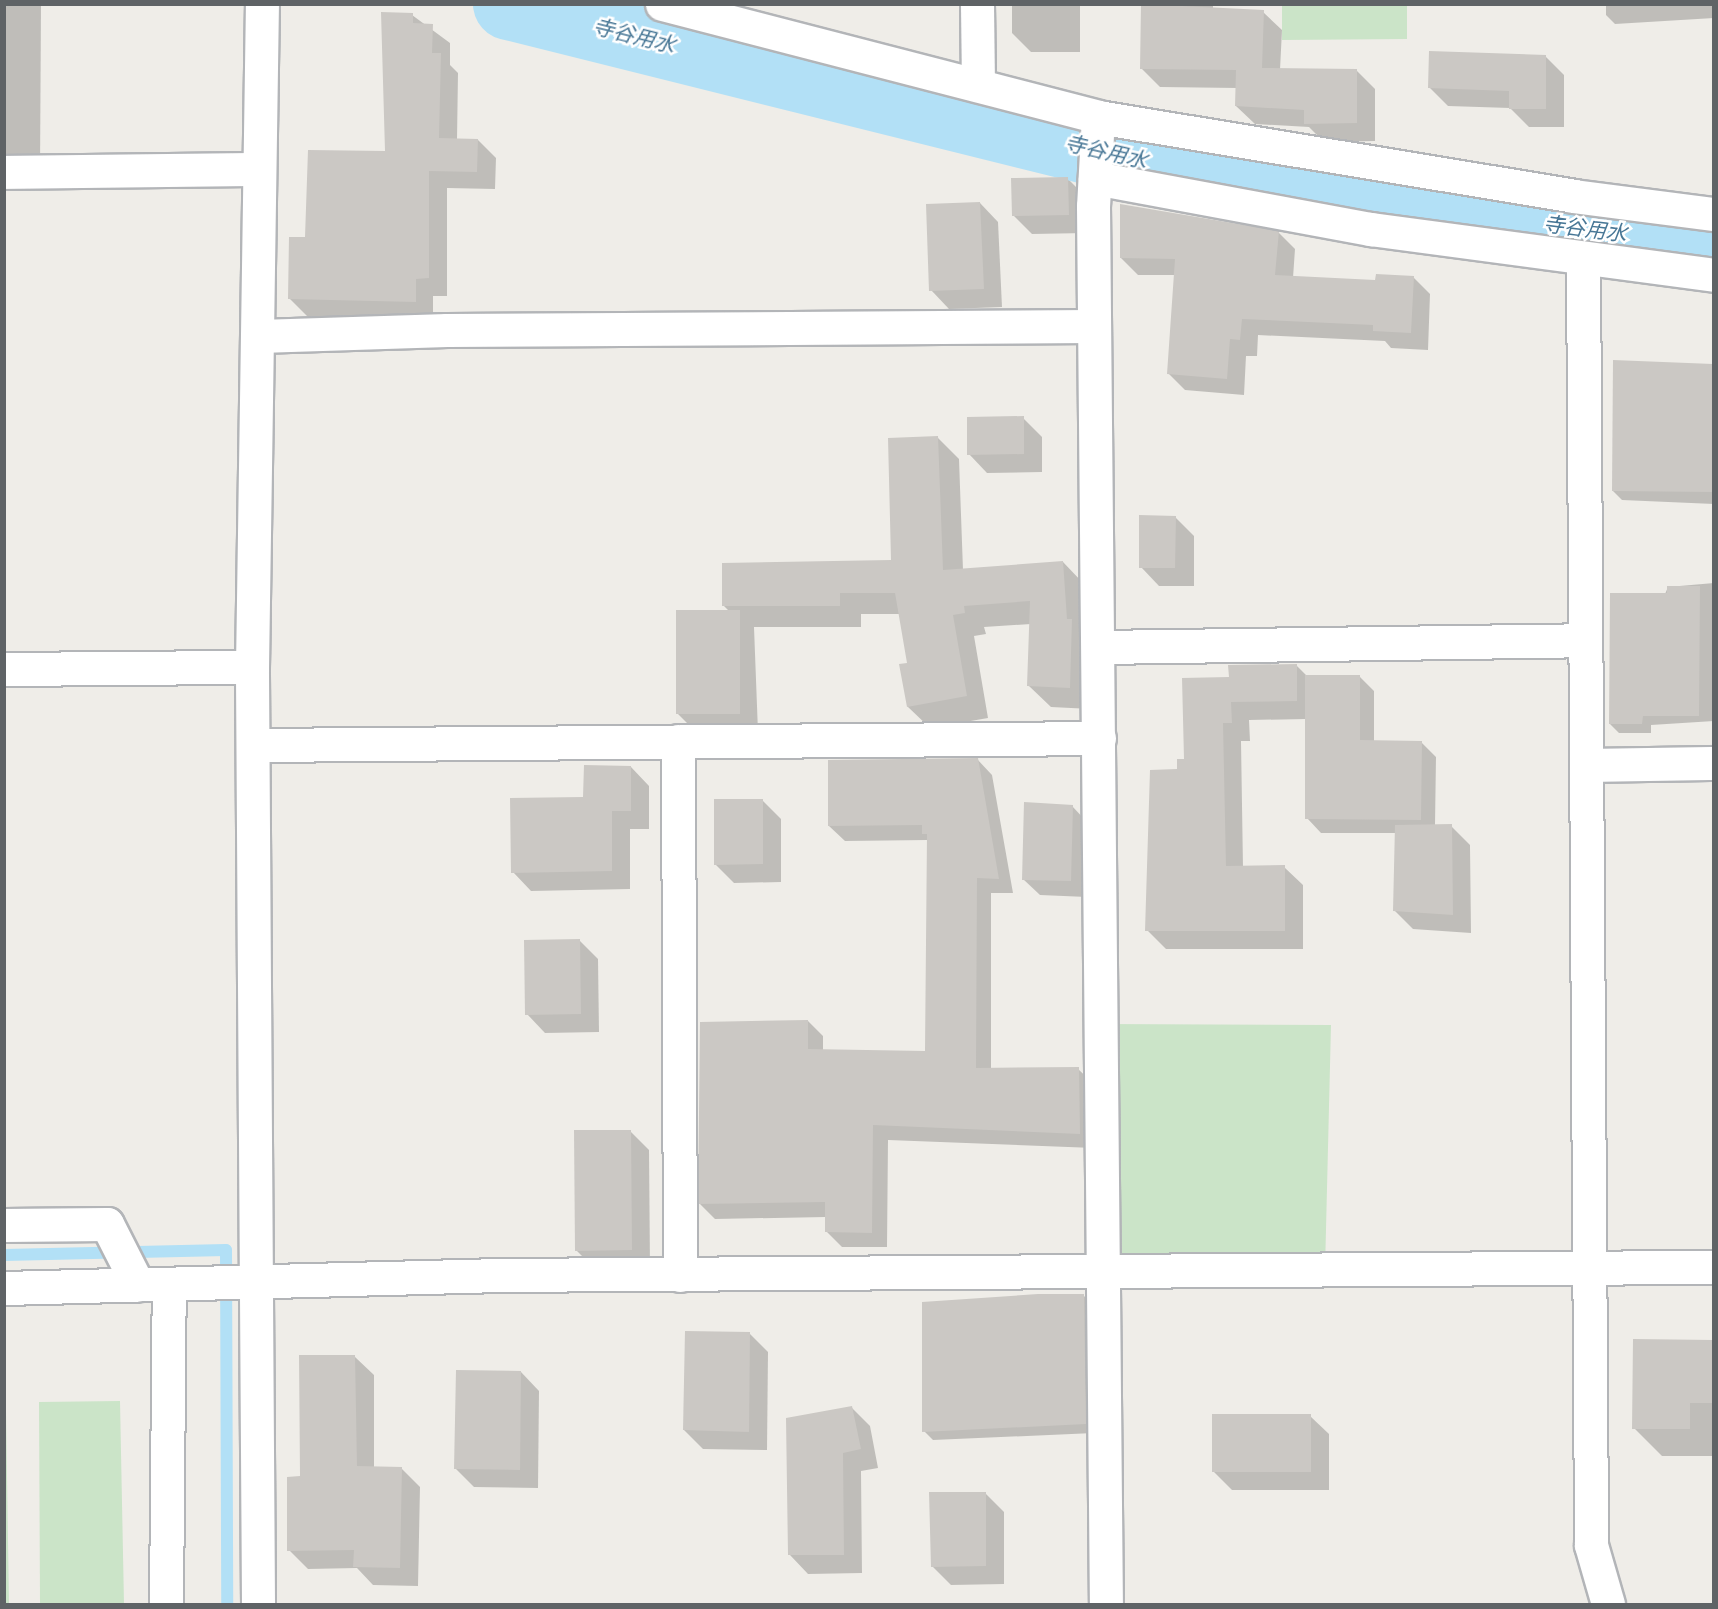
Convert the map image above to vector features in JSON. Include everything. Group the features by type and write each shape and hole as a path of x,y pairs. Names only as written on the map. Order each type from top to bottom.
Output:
{"street":[{"path":"258,1605 252,667 259,336 257,169 262,4"},
{"path":"662,4 1098,117 1573,196 1713,214"},
{"path":"977,4 978,85"},
{"path":"1098,117 1095,178 1094,326 1107,1605"},
{"path":"4,172 257,169"},
{"path":"1095,178 1371,230 1583,261 1713,275"},
{"path":"1583,261 1591,1545 1608,1605"},
{"path":"259,336 447,330 1094,326"},
{"path":"1098,647 1585,640"},
{"path":"4,669 252,667"},
{"path":"254,745 1099,738"},
{"path":"678,741 680,1275"},
{"path":"1587,765 1713,763"},
{"path":"4,1225 107,1224 153,1285 166,1605"},
{"path":"4,1288 256,1281 680,1275 1713,1267"}],"green space":[{"path":"1282,5 1407,5 1407,39 1282,40"},
{"path":"1101,1024 1331,1025 1325,1270 1104,1272"},
{"path":"5,1345 9,1604 4,1604"},
{"path":"120,1401 124,1604 40,1604 39,1402"}],"building":[{"path":"1141,4 1264,10 1262,68 1357,69 1357,123 1304,124 1304,110 1235,106 1236,70 1140,69"},
{"path":"381,12 413,13 413,23 433,24 432,53 441,53 439,138 478,139 477,172 429,171 429,278 416,279 416,302 288,299 289,237 305,237 308,150 385,151"},
{"path":"1429,51 1546,55 1546,109 1509,109 1509,91 1428,88"},
{"path":"1068,177 1069,215 1012,216 1011,178"},
{"path":"980,202 984,289 929,291 926,204"},
{"path":"1120,204 1279,231 1275,275 1375,280 1376,274 1414,276 1411,333 1373,331 1373,325 1242,319 1240,340 1230,339 1227,379 1167,374 1175,259 1120,258"},
{"path":"1613,360 1713,364 1713,492 1612,491"},
{"path":"1024,416 1024,454 967,455 967,417"},
{"path":"938,436 943,570 1063,561 1067,619 1072,619 1070,688 1027,686 1030,601 964,606 965,613 953,615 967,696 907,707 899,664 907,663 895,593 840,593 840,606 722,606 722,563 891,560 888,438"},
{"path":"1139,515 1176,516 1175,568 1139,568"},
{"path":"1667,586 1700,586 1699,716 1643,716 1642,724 1609,724 1610,593 1667,593"},
{"path":"676,610 740,610 740,714 676,714"},
{"path":"1297,664 1297,701 1231,702 1232,723 1223,723 1226,866 1285,865 1285,931 1145,931 1150,770 1177,769 1177,759 1184,759 1182,678 1229,677 1228,665"},
{"path":"1305,675 1360,675 1360,740 1422,741 1421,820 1305,819"},
{"path":"978,758 999,879 977,878 976,1068 1079,1067 1080,1134 873,1125 872,1233 825,1232 825,1202 698,1204 700,1022 808,1020 808,1049 925,1051 927,834 922,834 922,825 828,826 828,760"},
{"path":"584,765 631,766 631,811 612,811 612,871 511,873 510,798 583,797"},
{"path":"714,799 763,799 763,864 714,865"},
{"path":"1024,802 1073,805 1071,881 1022,880"},
{"path":"1452,824 1453,915 1393,911 1395,825"},
{"path":"580,939 581,1014 525,1015 524,940"},
{"path":"574,1130 631,1130 632,1250 575,1251"},
{"path":"1038,1294 1084,1294 1086,1424 922,1432 922,1302"},
{"path":"685,1331 750,1332 749,1432 683,1430"},
{"path":"1633,1339 1713,1340 1713,1403 1690,1403 1690,1429 1632,1429"},
{"path":"299,1355 355,1355 357,1466 402,1467 400,1568 353,1567 354,1550 287,1551 287,1477 300,1476"},
{"path":"456,1370 521,1371 520,1470 454,1469"},
{"path":"852,1406 861,1449 843,1453 844,1555 788,1555 786,1418"},
{"path":"1212,1414 1311,1414 1311,1472 1212,1472"},
{"path":"929,1492 986,1492 986,1566 931,1567"}],"waterway":[{"name":"寺谷用水","path":"509,4 1139,161 1507,220 1714,244"},
{"path":"4,1255 226,1250 227,1604"}]}
